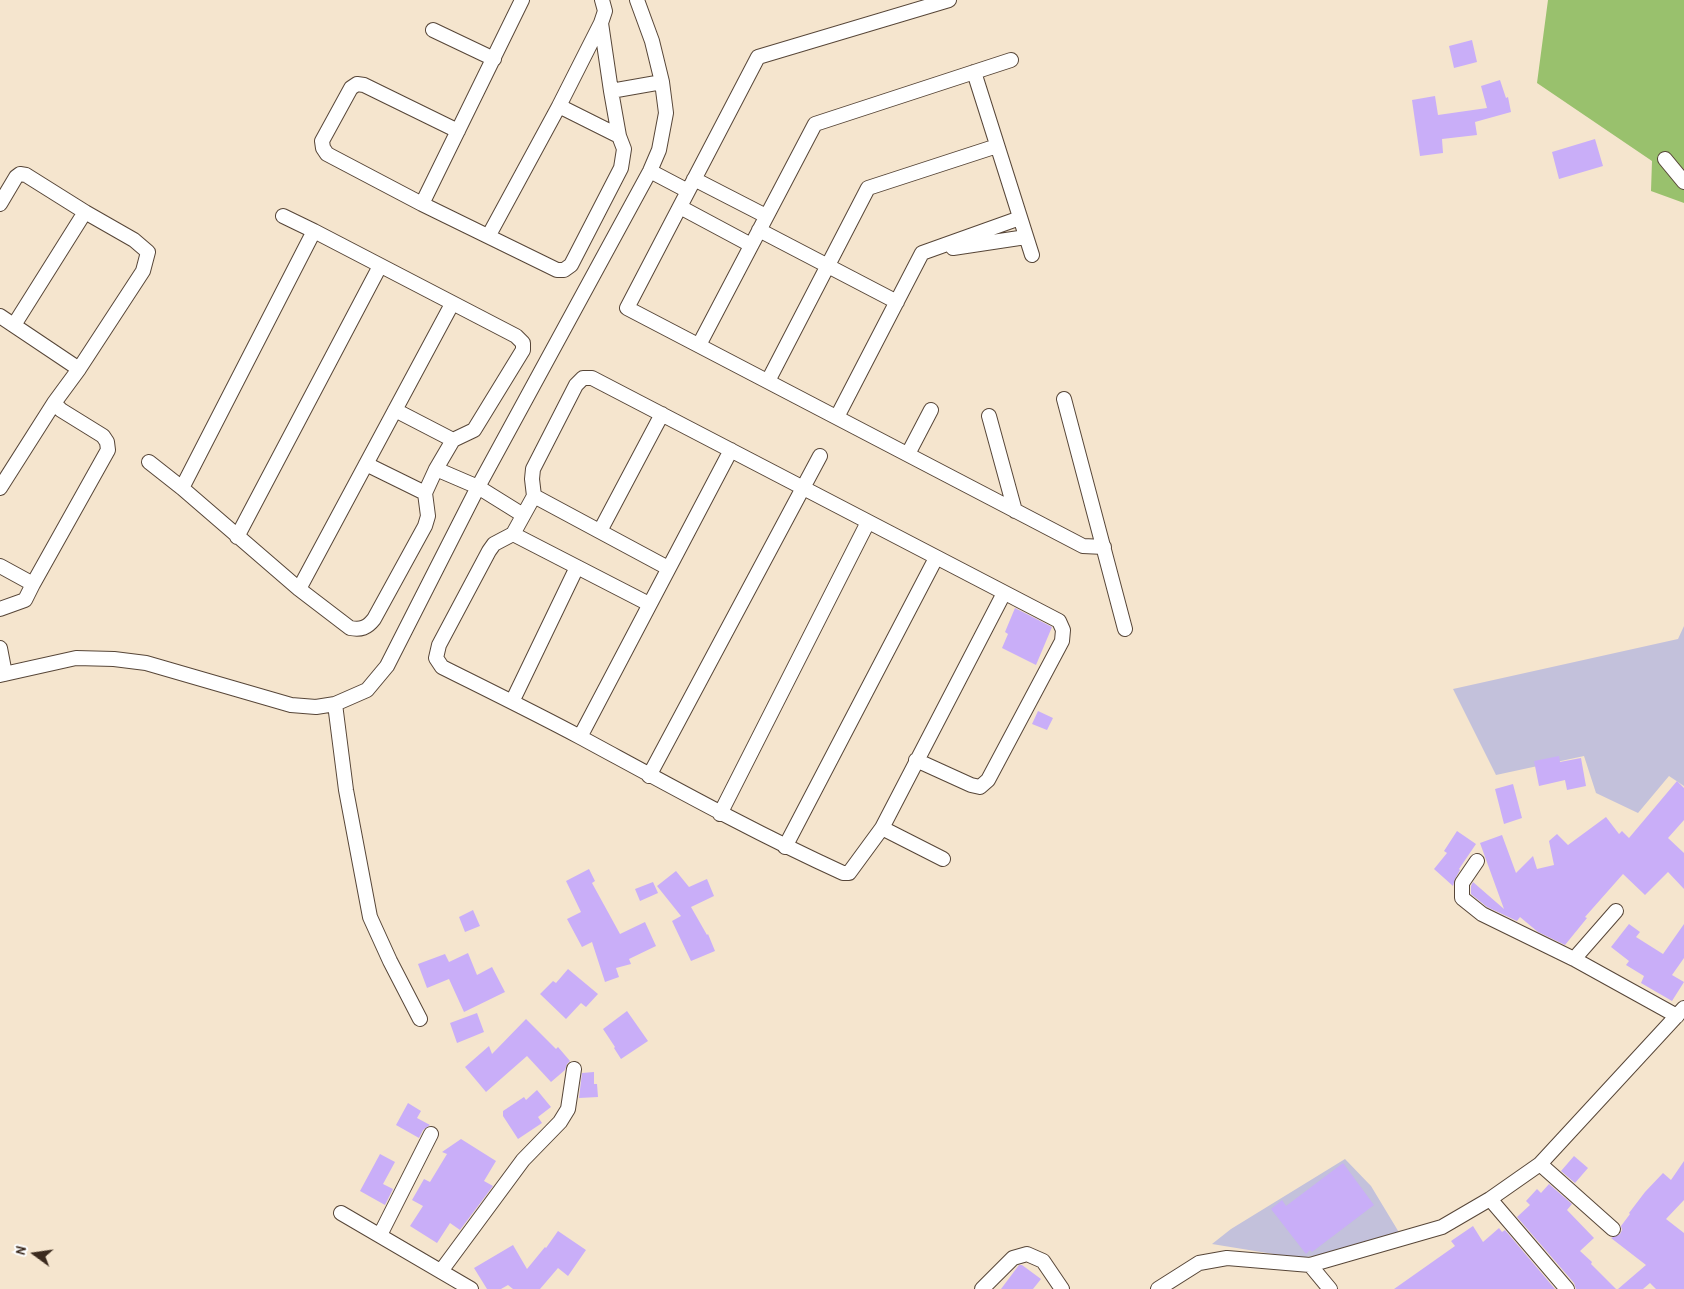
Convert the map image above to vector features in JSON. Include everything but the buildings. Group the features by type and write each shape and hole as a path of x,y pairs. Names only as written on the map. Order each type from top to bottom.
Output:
{"street":[{"path":"422,204 522,0"},
{"path":"489,236 602,23 605,11 602,0"},
{"path":"0,648 3,675 76,658 114,659 146,663 291,705 316,707 335,704 367,690 387,666 478,488 650,171 659,150 666,112 662,82 652,41 637,0"},
{"path":"949,0 758,57 628,308 1083,546 1104,547"},
{"path":"458,131 364,85 357,84 351,88 322,141 323,148 327,154 422,204 557,270 564,270 571,265 621,168 624,149 619,136 611,91 602,23"},
{"path":"433,30 494,59"},
{"path":"699,345 815,124 1011,60"},
{"path":"974,72 1032,255"},
{"path":"611,91 662,82"},
{"path":"559,106 619,136"},
{"path":"768,381 868,188 997,146"},
{"path":"1665,160 1684,182"},
{"path":"650,171 691,185 766,216"},
{"path":"0,204 16,177 20,174 26,175 134,240 148,252 143,271 79,368 4,471 0,488"},
{"path":"680,207 751,244"},
{"path":"14,324 85,212"},
{"path":"150,462 299,589 350,628 360,630 369,626 425,526 428,516 425,493 436,469 453,440 474,430 523,350 523,343 516,336 283,216"},
{"path":"837,417 922,253 1020,218"},
{"path":"759,230 897,302"},
{"path":"182,488 314,231"},
{"path":"922,253 1026,238"},
{"path":"237,537 380,266"},
{"path":"299,589 452,304"},
{"path":"0,316 79,368"},
{"path":"916,760 971,785 980,787 988,780 1062,641 1063,630 1059,621 592,378 584,378 576,385 533,469 534,496 513,534 494,544 489,551 440,645 436,658 442,667 580,737 720,814 785,847 843,873 849,873 882,828 916,760 1004,593"},
{"path":"1064,399 1125,629"},
{"path":"0,609 25,600 108,450 107,442 103,436 61,410 54,403"},
{"path":"395,410 453,440"},
{"path":"908,454 931,410"},
{"path":"600,531 662,414"},
{"path":"989,416 1015,511"},
{"path":"580,737 731,450"},
{"path":"649,776 820,456"},
{"path":"366,464 425,493"},
{"path":"436,469 478,488 522,515"},
{"path":"534,496 668,568"},
{"path":"720,814 868,522"},
{"path":"513,534 649,604"},
{"path":"785,847 936,558"},
{"path":"0,566 33,584"},
{"path":"512,702 577,567"},
{"path":"335,704 345,780 370,917 420,1019"},
{"path":"882,828 943,859"},
{"path":"1158,1289 1198,1263 1227,1258 1310,1266 1442,1227 1490,1199 1540,1164 1680,1012 1482,914 1462,898 1462,883 1477,861"},
{"path":"1574,958 1616,911"},
{"path":"441,1270 523,1160 568,1109 574,1069"},
{"path":"380,1235 431,1134"},
{"path":"1540,1164 1613,1229"},
{"path":"1490,1199 1567,1289"},
{"path":"341,1213 471,1289"},
{"path":"982,1289 1013,1258 1027,1254 1043,1261 1062,1289"},
{"path":"1310,1266 1330,1289"}],"shaded area":[{"path":"1684,626 1684,786 1669,776 1638,813 1596,793 1584,756 1496,775 1453,689 1678,639"},
{"path":"1345,1159 1371,1186 1406,1244 1298,1258 1212,1244 1231,1229"}],"green space":[{"path":"1548,0 1684,0 1684,203 1651,191 1652,161 1537,83"}]}
